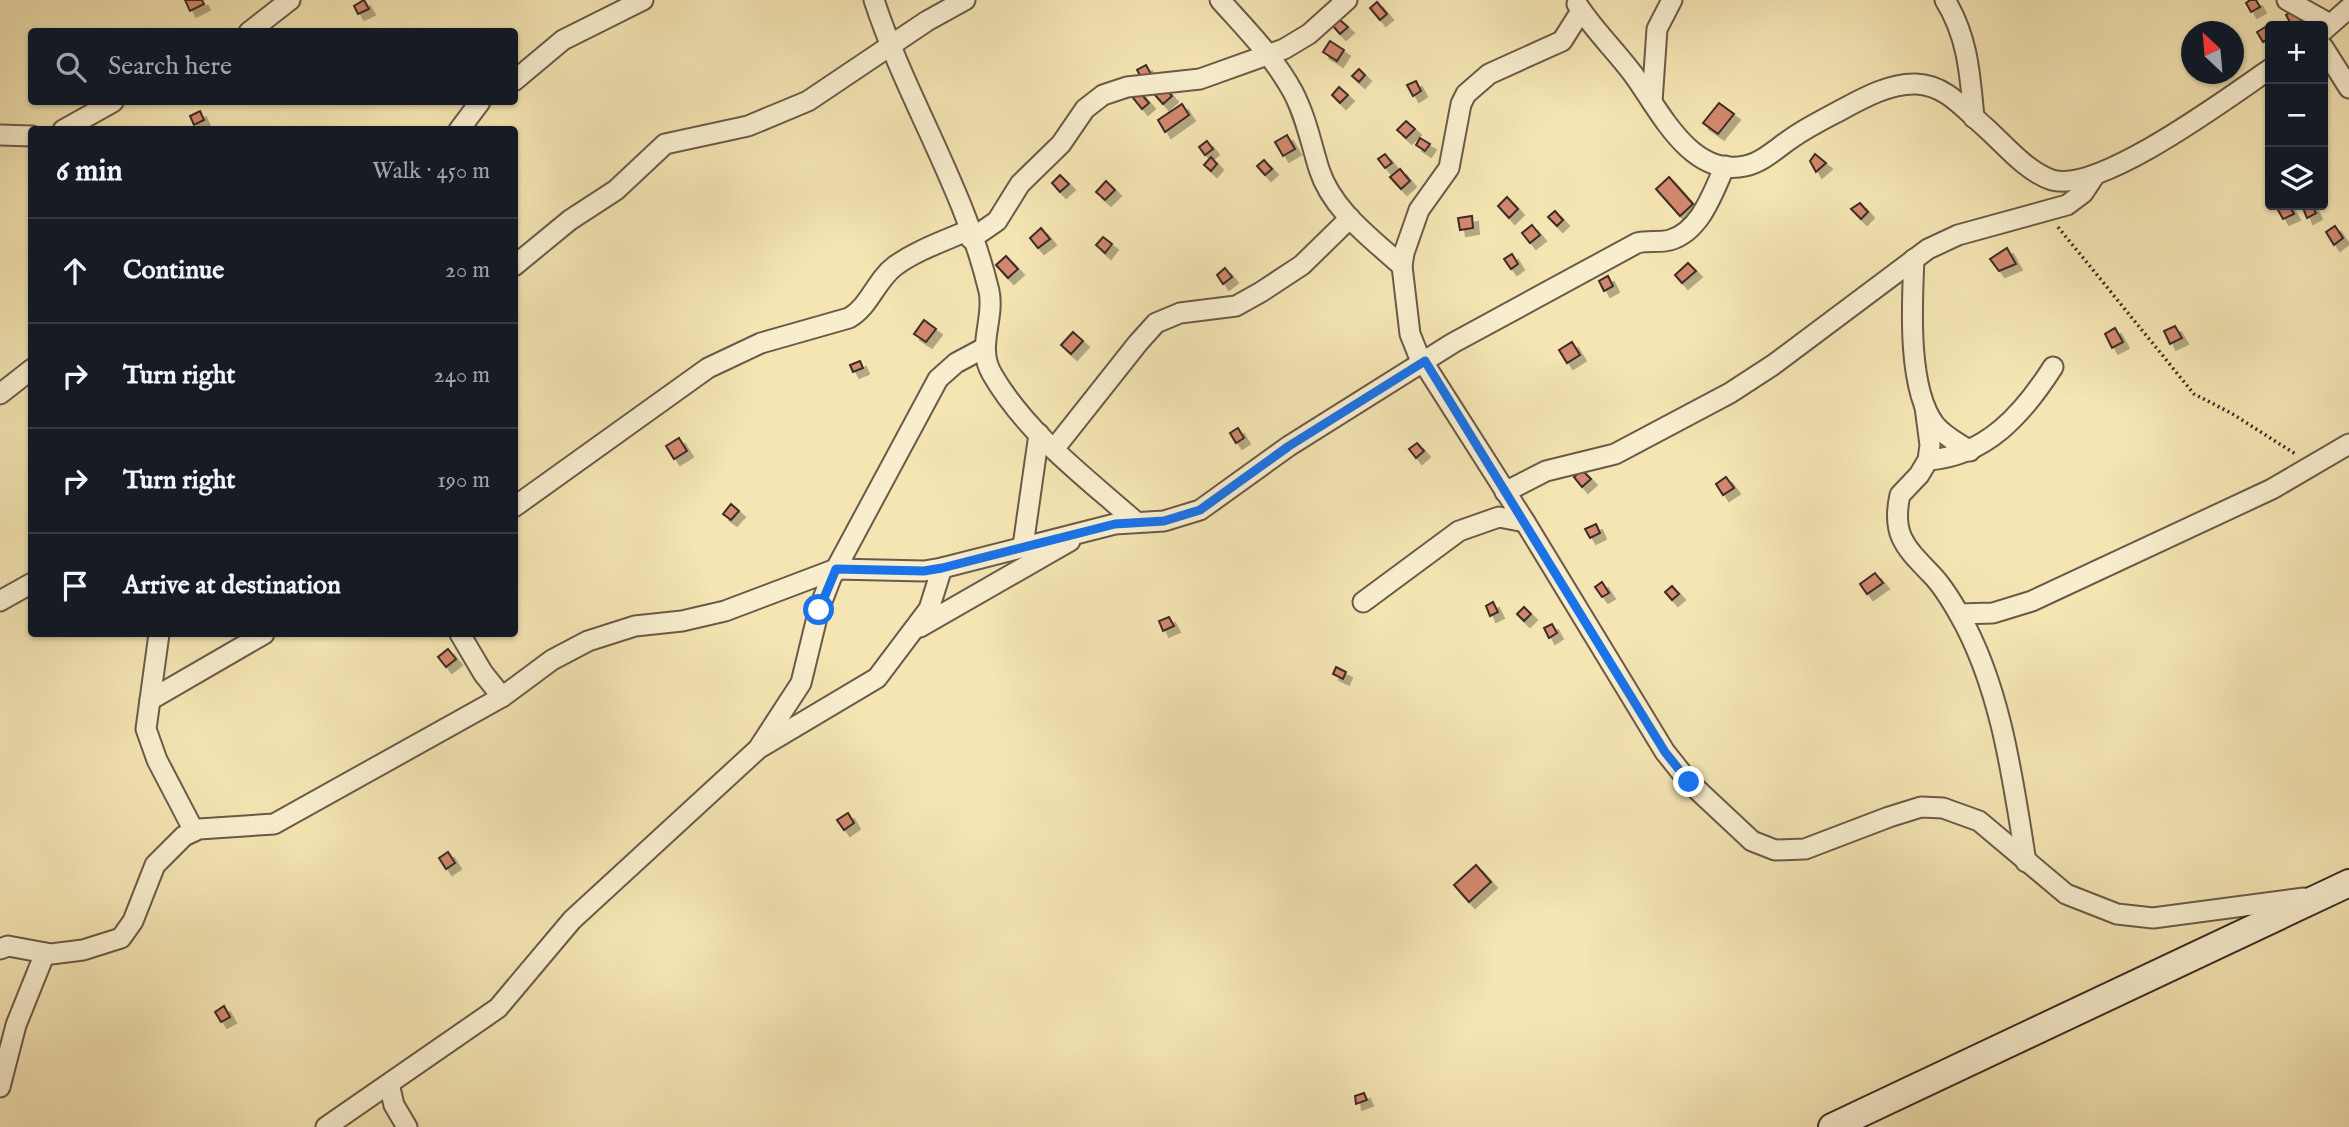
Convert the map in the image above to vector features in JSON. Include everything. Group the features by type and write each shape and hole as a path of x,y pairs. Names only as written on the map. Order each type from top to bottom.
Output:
{"street":[{"path":"254,28 290,0"},
{"path":"518,77 563,40 643,0"},
{"path":"874,0 970,234 989,292 984,348 992,373 1018,412 1039,434 1135,522"},
{"path":"518,263 570,220 616,190 665,144 723,132 778,114 836,85 892,44 965,0"},
{"path":"1220,0 1269,55 1298,104 1327,186 1350,218 1402,266"},
{"path":"518,504 708,368 773,339 849,318 861,311 878,284 894,267 997,221 1020,184 1061,144 1085,110 1103,95 1127,88 1200,79 1269,55 1309,34 1347,0"},
{"path":"1653,102 1657,29 1672,0"},
{"path":"1945,0 1958,21 1968,51 1974,118"},
{"path":"2287,0 2317,21"},
{"path":"2265,72 2181,130 2095,175 2067,182 2050,179 2031,167 1956,100 1936,88 1903,84 1826,117 1752,164 1725,166 1704,157 1679,139 1578,5 1562,41 1489,74 1466,94 1450,168 1419,210 1406,242 1402,266 1413,344 1665,752 1689,782 1752,841 1775,850 1805,849 1888,817 1932,807 1953,810 1979,821 2051,884 2083,903 2135,917 2153,918 2323,896"},
{"path":"2328,25 2349,8"},
{"path":"2328,55 2349,88"},
{"path":"70,126 108,105"},
{"path":"462,126 478,105"},
{"path":"0,135 28,136"},
{"path":"0,949 8,946 45,953 83,950 121,938 133,921 155,865 184,836 194,831 274,824 502,697 552,660 588,640 635,626 682,621 725,611 836,569 924,571 942,568 1088,531 1135,522 1177,518 1211,505 1258,467 1425,361 1642,241 1671,240 1685,233 1701,216 1725,166"},
{"path":"1505,492 1546,471 1615,454 1730,393 1773,365 1913,259 1958,235 2046,211 2077,199 2095,175"},
{"path":"1054,449 1138,342 1157,323 1180,313 1236,306 1302,265 1350,218"},
{"path":"1913,259 1915,347 1930,445 1928,460 1919,475 1900,495 1897,507 1899,532 1912,557 1933,576 1959,614 1979,657 1990,691 2026,862"},
{"path":"758,749 801,683 819,610 836,569 938,379 956,363 984,348"},
{"path":"1928,460 1970,451 2001,430 2035,395 2053,367"},
{"path":"0,394 28,372"},
{"path":"1925,407 1941,431 1970,451"},
{"path":"1023,546 1039,434"},
{"path":"1959,614 1993,613 2019,606 2170,538 2314,466 2349,444"},
{"path":"1363,602 1459,531 1499,517 1525,522"},
{"path":"916,630 1088,531"},
{"path":"326,1127 498,1008 572,920 758,749 869,685 916,630 929,609 942,568"},
{"path":"0,601 28,585"},
{"path":"159,637 146,729 157,760 194,831"},
{"path":"150,700 259,637"},
{"path":"462,637 483,673 502,697"},
{"path":"1832,1127 2349,883"},
{"path":"0,1087 16,1025 45,953"},
{"path":"389,1084 394,1105 407,1127"}],"path":[{"path":"2046,211 2114,300 2194,394 2314,466"}],"building":[{"path":"185,0 202,0 204,4 190,11"},
{"path":"364,0 369,9 358,14 354,6"},
{"path":"2256,0 2260,7 2251,12 2246,3"},
{"path":"1377,2 1387,14 1380,20 1370,8"},
{"path":"2295,10 2301,21 2289,21 2286,15"},
{"path":"1340,20 1348,27 1340,34 1333,26"},
{"path":"2265,27 2265,41 2263,42 2257,32"},
{"path":"1330,41 1344,50 1337,61 1323,52"},
{"path":"1146,65 1152,76 1143,81 1137,70"},
{"path":"1359,69 1365,75 1359,82 1352,76"},
{"path":"1416,81 1421,91 1413,96 1407,85"},
{"path":"1164,87 1172,96 1163,104 1155,95"},
{"path":"1339,87 1348,95 1340,103 1332,95"},
{"path":"1136,88 1149,103 1142,109 1130,94"},
{"path":"1719,103 1734,114 1718,134 1703,123"},
{"path":"1182,104 1189,115 1165,132 1158,120"},
{"path":"200,111 204,120 194,125 190,116"},
{"path":"1406,121 1415,129 1406,138 1397,130"},
{"path":"1287,135 1295,149 1283,156 1275,142"},
{"path":"1420,138 1430,144 1425,151 1416,145"},
{"path":"1207,141 1213,149 1205,155 1199,147"},
{"path":"1385,154 1392,163 1385,168 1378,159"},
{"path":"1815,154 1826,163 1816,172 1810,161"},
{"path":"1211,157 1217,164 1211,171 1204,165"},
{"path":"1264,160 1272,169 1265,175 1257,166"},
{"path":"1400,169 1410,181 1401,189 1390,177"},
{"path":"1060,175 1069,184 1060,192 1052,183"},
{"path":"1669,177 1693,204 1680,216 1656,189"},
{"path":"1106,181 1115,190 1105,200 1096,192"},
{"path":"1507,197 1518,209 1509,218 1498,206"},
{"path":"1860,203 1868,212 1861,219 1851,209"},
{"path":"2278,210 2292,210 2294,214 2283,219"},
{"path":"2304,210 2314,210 2316,213 2307,218"},
{"path":"1555,211 1563,220 1557,226 1548,217"},
{"path":"1472,216 1473,228 1460,230 1458,218"},
{"path":"1532,225 1540,235 1530,243 1522,233"},
{"path":"2335,226 2343,238 2334,245 2326,232"},
{"path":"1041,228 1050,239 1038,248 1030,238"},
{"path":"1103,237 1112,244 1105,253 1096,245"},
{"path":"2007,248 2016,264 1999,271 1990,259"},
{"path":"1512,254 1518,264 1511,269 1504,259"},
{"path":"1006,256 1018,269 1008,278 996,265"},
{"path":"1688,263 1696,271 1682,283 1675,275"},
{"path":"1225,268 1232,277 1223,284 1217,275"},
{"path":"1608,276 1613,286 1604,291 1599,281"},
{"path":"924,320 936,329 926,342 914,334"},
{"path":"2175,326 2182,338 2170,344 2164,331"},
{"path":"2115,328 2123,342 2112,348 2105,334"},
{"path":"1073,332 1083,341 1071,354 1061,345"},
{"path":"1572,342 1580,355 1567,363 1559,350"},
{"path":"860,361 863,368 853,372 850,365"},
{"path":"1238,428 1244,438 1236,443 1230,433"},
{"path":"679,438 687,451 674,459 666,446"},
{"path":"1417,443 1424,451 1416,458 1409,449"},
{"path":"1582,470 1591,479 1582,487 1574,477"},
{"path":"1726,477 1734,488 1723,495 1716,484"},
{"path":"731,504 739,511 731,520 723,514"},
{"path":"1596,524 1600,533 1590,538 1585,529"},
{"path":"1875,573 1883,583 1867,594 1860,584"},
{"path":"1602,582 1609,593 1602,597 1595,587"},
{"path":"1672,586 1679,594 1672,600 1665,592"},
{"path":"1493,602 1498,612 1490,616 1486,606"},
{"path":"1524,607 1531,614 1524,621 1517,614"},
{"path":"1169,617 1174,626 1163,631 1159,621"},
{"path":"1552,624 1557,633 1549,638 1544,628"},
{"path":"448,649 456,659 446,667 438,657"},
{"path":"1336,667 1346,672 1343,679 1333,674"},
{"path":"848,813 854,823 844,830 837,820"},
{"path":"448,852 455,863 446,869 439,858"},
{"path":"1476,865 1491,882 1469,902 1454,885"},
{"path":"224,1006 230,1017 221,1022 215,1012"},
{"path":"1364,1093 1367,1100 1356,1104 1355,1096"}],"route":[{"path":"819,610 836,569 924,571 1115,524 1164,521 1189,515 1211,505 1240,480 1289,446 1425,361 1665,752 1689,782"}]}
